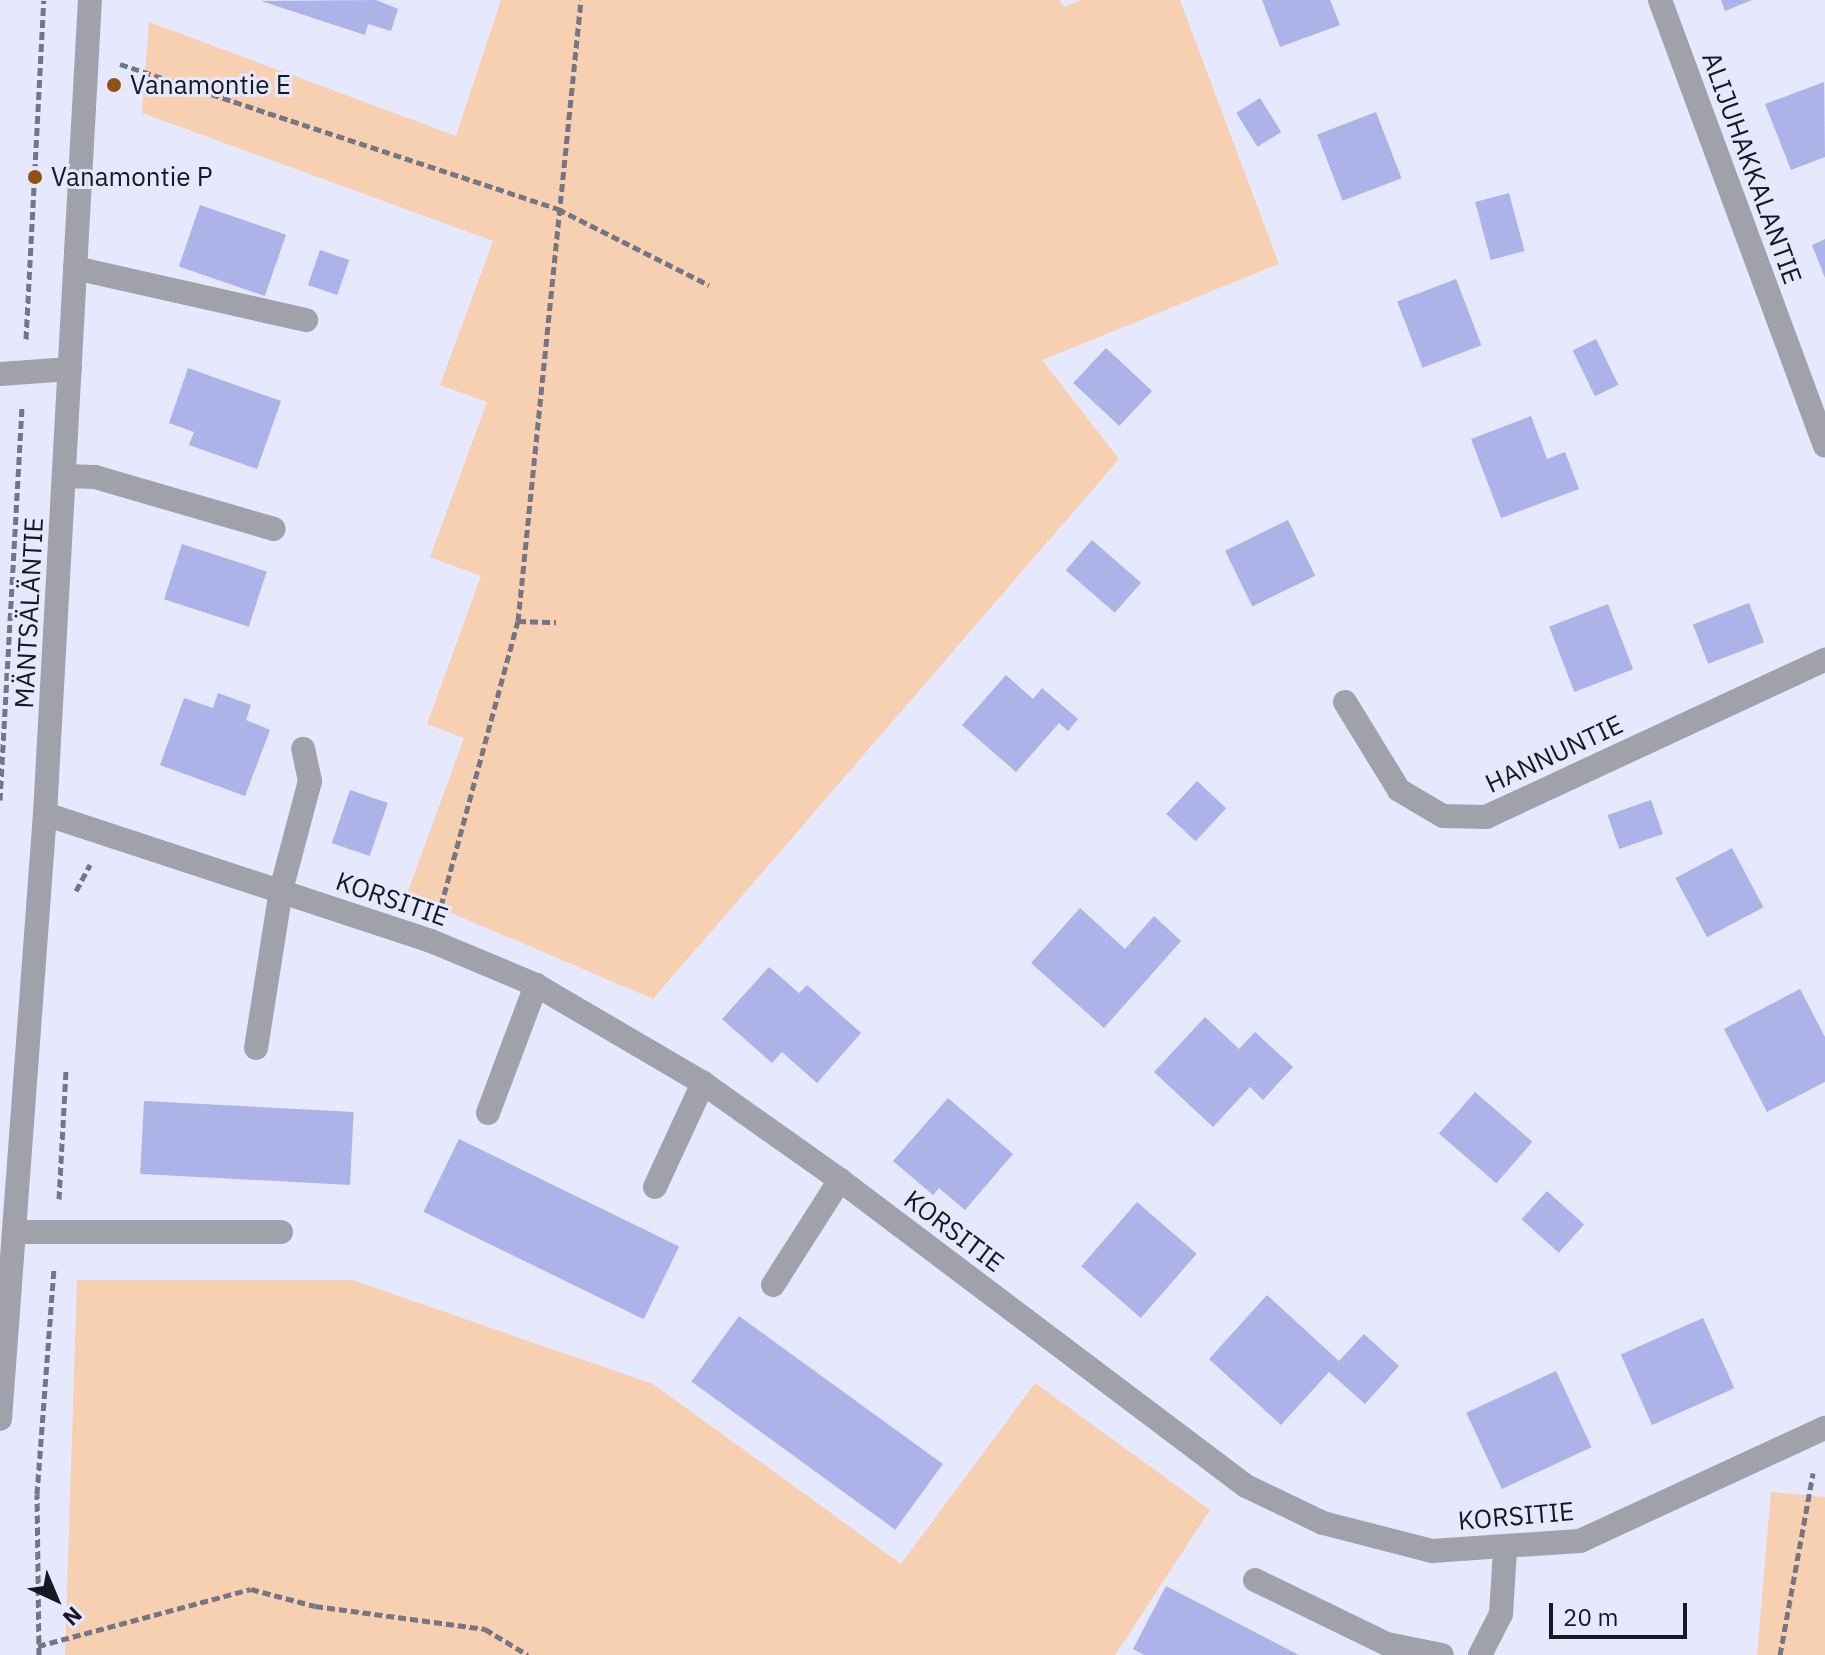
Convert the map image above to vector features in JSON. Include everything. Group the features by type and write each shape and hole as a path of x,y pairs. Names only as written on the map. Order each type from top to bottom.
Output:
{"street":[{"name":"MÄNTSÄLÄNTIE","path":"0,1419 45,814 90,0"},
{"name":"ALIJUHAKKALANTIE","path":"1660,0 1825,445"},
{"path":"75,268 306,320"},
{"path":"0,374 70,369"},
{"path":"64,476 95,477 274,529"},
{"name":"HANNUNTIE","path":"1345,702 1399,790 1443,816 1486,817 1825,660"},
{"path":"256,1048 281,890 310,781 303,749"},
{"name":"KORSITIE","path":"45,814 431,941 536,985 703,1083 840,1180 1246,1486 1323,1523 1419,1547 1505,1551 1580,1541 1823,1428"},
{"path":"488,1113 536,985"},
{"path":"655,1187 703,1083"},
{"path":"773,1285 840,1180"},
{"path":"14,1232 281,1232"},
{"path":"1480,1655 1501,1614 1505,1551"},
{"path":"1255,1580 1387,1644 1442,1655"}],"path":[{"path":"431,941 518,621 581,0"},
{"path":"115,63 558,209 709,285"},
{"path":"518,621 556,622"},
{"path":"1780,1655 1823,1428"},
{"path":"38,1646 251,1589 315,1606 485,1629 528,1655"}],"shaded area":[{"path":"501,0 1060,0 1064,7 1081,0 1180,0 1279,264 1042,360 1119,459 653,999 407,894 464,738 427,724 481,576 430,557 487,402 440,385 493,241 142,113 149,22 456,136"},
{"path":"77,1280 352,1280 653,1384 901,1564 1035,1383 1210,1510 1115,1655 65,1655"},
{"path":"1771,1492 1825,1497 1825,1655 1757,1655"}],"building":[{"path":"376,0 398,9 391,31 368,24 365,35 261,1"},
{"path":"1262,0 1330,0 1340,25 1280,47"},
{"path":"1721,0 1752,0 1725,11"},
{"path":"1824,82 1825,157 1791,170 1765,104"},
{"path":"1260,98 1281,132 1257,147 1236,113"},
{"path":"1376,112 1401,178 1343,201 1317,135"},
{"path":"1509,193 1525,251 1491,260 1475,202"},
{"path":"200,205 286,235 265,296 179,266"},
{"path":"1825,239 1825,278 1812,245"},
{"path":"320,250 349,260 337,295 308,285"},
{"path":"1456,279 1481,345 1423,368 1397,302"},
{"path":"1596,339 1618,385 1595,396 1573,350"},
{"path":"1106,348 1152,391 1119,426 1073,383"},
{"path":"188,368 281,401 257,469 189,445 194,432 169,423"},
{"path":"1531,416 1547,459 1565,452 1579,489 1501,518 1471,439"},
{"path":"1288,520 1315,576 1252,606 1225,551"},
{"path":"1092,540 1141,583 1115,613 1066,570"},
{"path":"182,544 267,572 249,627 164,599"},
{"path":"1749,603 1764,642 1708,664 1693,625"},
{"path":"1608,604 1633,669 1574,692 1549,627"},
{"path":"1006,675 1033,699 1042,688 1078,719 1068,731 1059,723 1016,772 962,725"},
{"path":"218,693 251,705 246,720 270,730 245,796 160,765 184,698 213,708"},
{"path":"1197,781 1226,808 1196,841 1166,814"},
{"path":"350,790 388,803 370,856 332,843"},
{"path":"1651,800 1663,834 1619,849 1608,815"},
{"path":"1732,848 1763,907 1707,937 1675,878"},
{"path":"1080,908 1125,949 1154,916 1181,941 1104,1028 1031,963"},
{"path":"769,967 799,993 807,985 861,1033 817,1083 782,1052 772,1063 722,1019"},
{"path":"1800,989 1825,1037 1825,1082 1767,1112 1724,1029"},
{"path":"1205,1017 1239,1049 1255,1032 1293,1067 1263,1100 1250,1087 1213,1127 1154,1072"},
{"path":"1475,1092 1532,1142 1496,1183 1439,1134"},
{"path":"948,1098 1013,1154 965,1210 939,1188 933,1195 893,1161"},
{"path":"144,1101 354,1112 350,1185 140,1174"},
{"path":"459,1139 679,1246 644,1319 423,1212"},
{"path":"1547,1191 1584,1224 1559,1253 1522,1219"},
{"path":"1137,1202 1197,1254 1141,1318 1081,1266"},
{"path":"1267,1295 1339,1361 1364,1334 1399,1366 1365,1404 1329,1372 1281,1425 1209,1359"},
{"path":"739,1316 943,1464 895,1530 691,1382"},
{"path":"1703,1318 1734,1388 1652,1425 1621,1355"},
{"path":"1556,1371 1591,1447 1502,1489 1466,1413"},
{"path":"1166,1586 1299,1655 1144,1655 1133,1649"}],"place":[{"name":"Vanamontie E","path":"114,85"},
{"name":"Vanamontie P","path":"35,177"}]}
